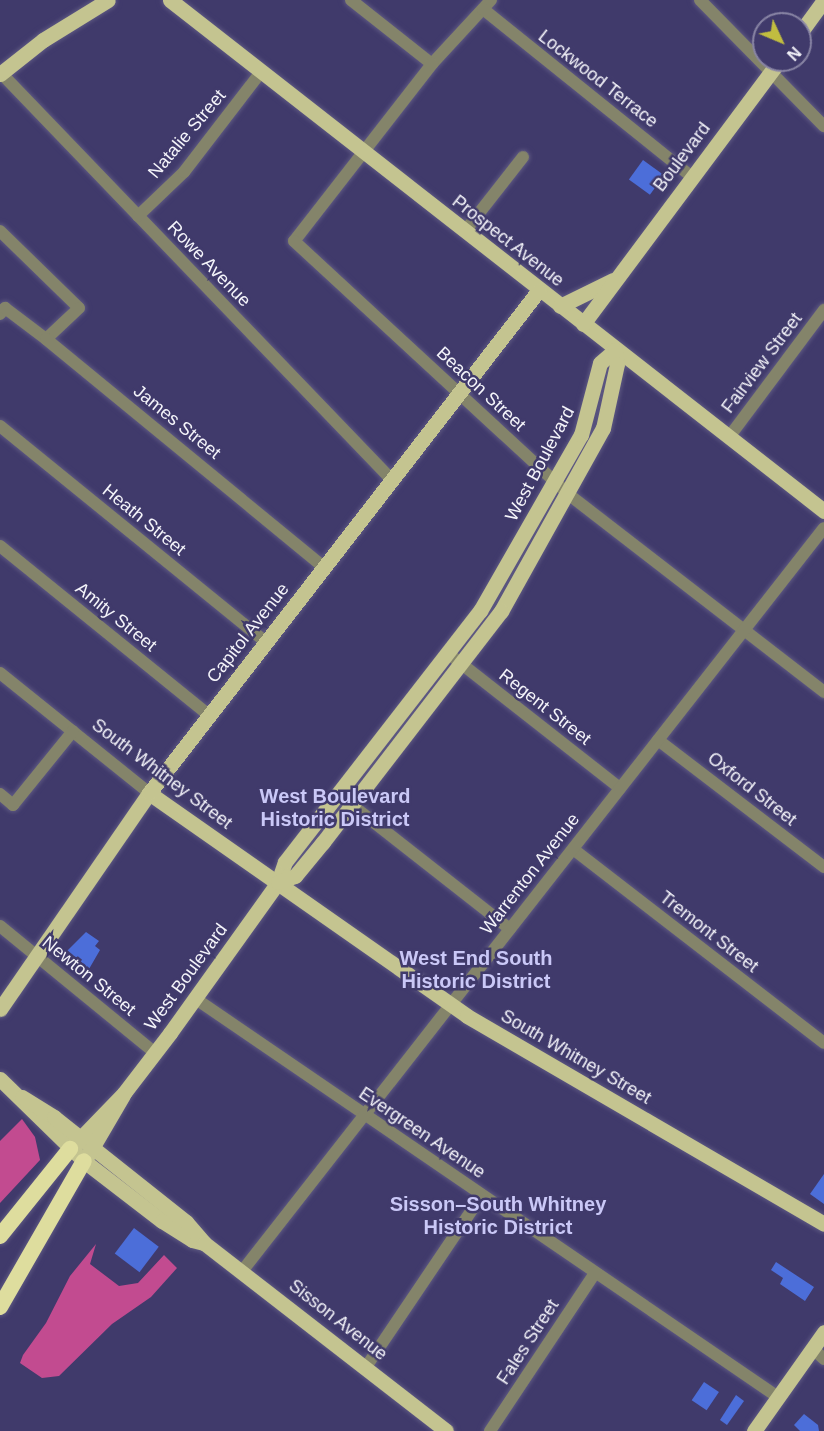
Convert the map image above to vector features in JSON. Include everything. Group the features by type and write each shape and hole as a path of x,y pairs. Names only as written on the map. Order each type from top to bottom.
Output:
{"highway":[{"path":"0,1236 75,1143"},
{"path":"0,1308 88,1154"}],"main road":[{"path":"0,74 43,40 108,0"},
{"name":"Prospect Avenue","path":"170,0 615,350 824,511"},
{"path":"812,16 824,0"},
{"name":"Boulevard","path":"583,324 771,72"},
{"name":"Boulevard","path":"560,306 586,297 616,279"},
{"name":"Capitol Avenue","path":"0,1009 149,793 539,290"},
{"name":"West Boulevard","path":"75,1143 124,1093 155,1053 278,882 285,862 448,654 502,573 554,482 587,421 602,358 615,350"},
{"name":"West Boulevard","path":"278,882 295,876 352,806 462,665 518,583 607,419 615,350"},
{"path":"502,573 518,583"},
{"name":"South Whitney Street","path":"149,793 450,1005 824,1224"},
{"name":"Sisson Avenue","path":"0,1079 88,1154 166,1215 192,1240 204,1243 243,1270 446,1431"},
{"name":"West Boulevard","path":"88,1154 124,1093"},
{"path":"754,1431 778,1397 818,1354 824,1332"}],"street":[{"path":"351,0 432,64"},
{"path":"700,0 752,45"},
{"path":"363,152 432,64 487,4"},
{"name":"Lockwood Terrace","path":"487,4 692,177"},
{"name":"Natalie Street","path":"138,216 184,172 261,72"},
{"path":"781,72 824,126"},
{"name":"Rowe Avenue","path":"0,74 392,480"},
{"name":"Beacon Street","path":"363,152 294,241 568,494 824,692"},
{"path":"465,231 523,157"},
{"path":"0,231 79,308 46,339"},
{"name":"Fairview Street","path":"729,437 824,310"},
{"name":"James Street","path":"2,311 46,339 324,567"},
{"name":"Heath Street","path":"0,426 266,642"},
{"name":"Warrenton Avenue","path":"243,1270 824,528"},
{"name":"Amity Street","path":"0,546 209,715"},
{"name":"Regent Street","path":"448,654 620,788"},
{"name":"South Whitney Street","path":"0,672 149,793"},
{"path":"0,794 13,804 73,731"},
{"name":"Oxford Street","path":"658,740 824,867"},
{"path":"339,795 510,929"},
{"name":"Tremont Street","path":"573,849 824,1043"},
{"name":"Newton Street","path":"0,926 155,1053"},
{"name":"Evergreen Avenue","path":"196,999 778,1397"},
{"path":"366,1367 482,1195"},
{"name":"Fales Street","path":"490,1431 595,1273"}],"shaded area":[{"path":"22,1119 35,1137 40,1160 0,1203 0,1141"},
{"path":"96,1244 90,1264 119,1286 138,1283 164,1255 177,1268 151,1297 112,1324 59,1376 42,1378 20,1363 23,1355 46,1323 70,1276"}],"building":[{"path":"643,160 664,175 650,195 629,179"},
{"path":"86,932 99,941 95,946 100,950 89,969 66,952"},
{"path":"824,1174 824,1204 810,1194"},
{"path":"134,1228 159,1247 139,1272 115,1254"},
{"path":"776,1262 814,1287 805,1301 780,1284 783,1278 771,1270"},
{"path":"704,1382 719,1392 707,1410 692,1400"},
{"path":"736,1395 744,1401 727,1425 720,1420"},
{"path":"804,1414 818,1425 819,1431 800,1431 794,1425"}],"district":[{"name":"West Boulevard Historic District","path":"335,808"},
{"name":"West End South Historic District","path":"476,970"},
{"name":"Sisson–South Whitney Historic District","path":"498,1216"}]}
